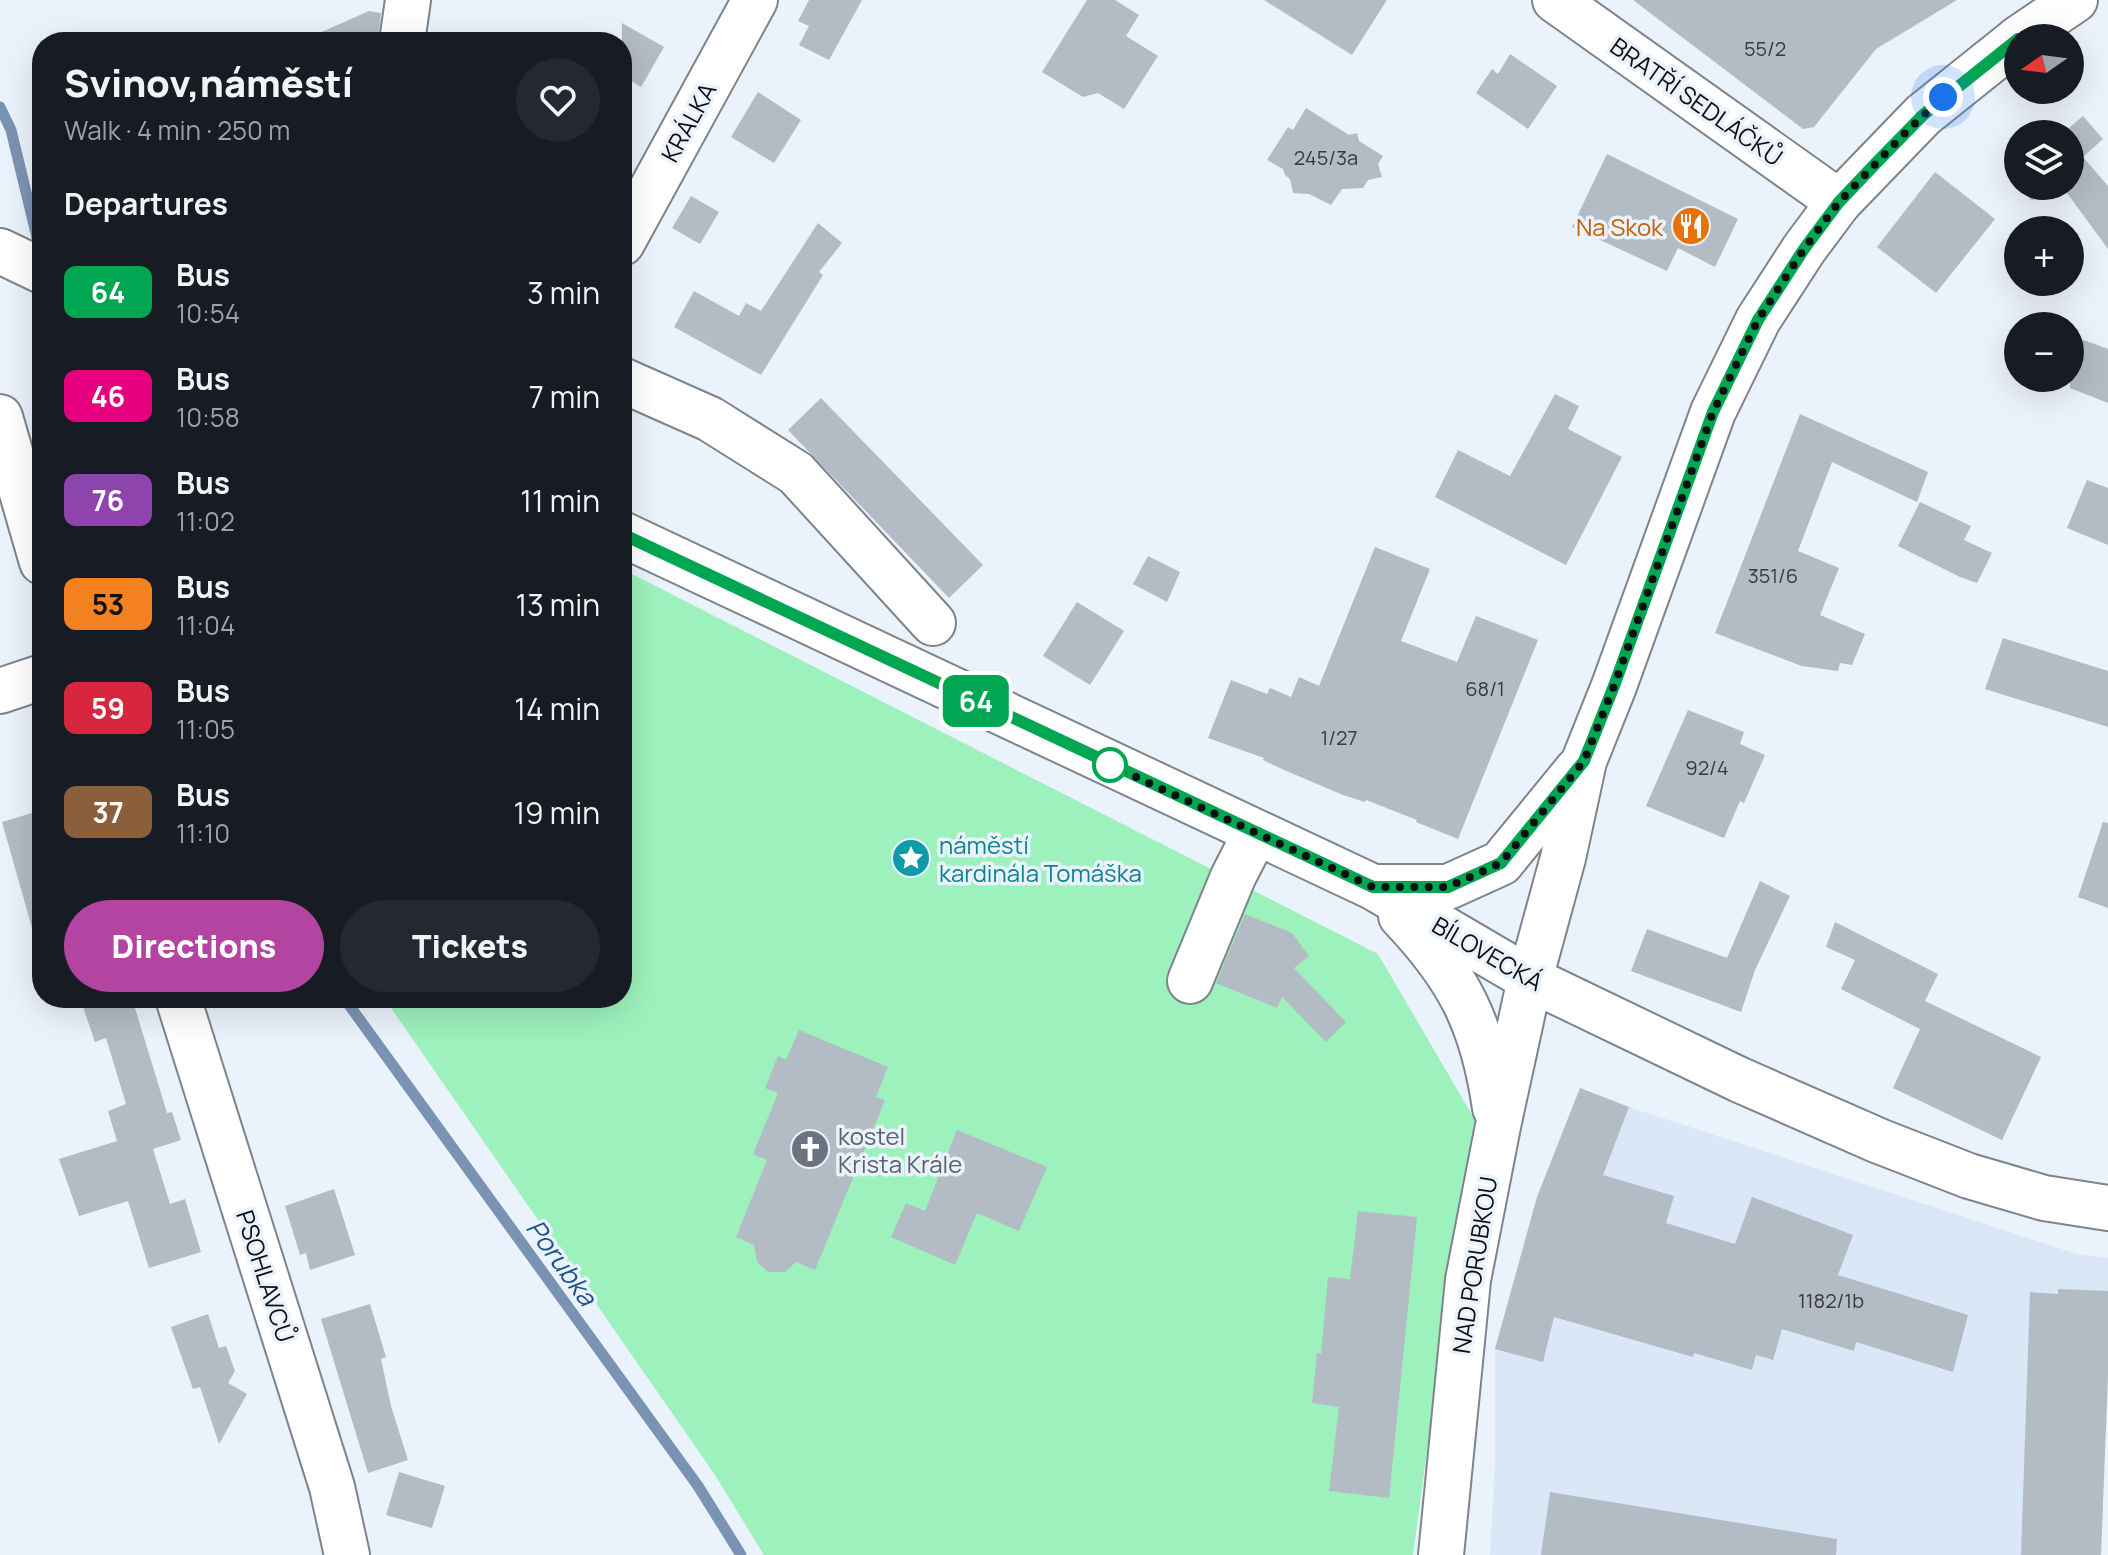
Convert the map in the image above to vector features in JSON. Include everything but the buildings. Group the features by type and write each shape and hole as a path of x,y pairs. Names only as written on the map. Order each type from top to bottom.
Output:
{"street":[{"path":"403,32 408,0"},
{"name":"KRÁLKA","path":"632,225 755,0"},
{"name":"BRATŘÍ SEDLÁČKŮ","path":"1555,0 1839,202"},
{"path":"2039,24 2075,0"},
{"path":"1373,887 1448,887 1501,863 1584,761 1718,401 1758,320 1839,202 1923,115 2004,49"},
{"path":"632,384 710,419 796,473 933,623"},
{"path":"0,417 32,527"},
{"name":"BÍLOVECKÁ","path":"632,539 1373,887 1530,979 1740,1080 1922,1159 2009,1189 2073,1204 2108,1208"},
{"path":"0,691 32,680"},
{"name":"NAD PORUBKOU","path":"1441,1555 1468,1280 1530,979 1563,858 1584,761"},
{"path":"1190,981 1233,877 1255,834"},
{"path":"1373,887 1430,947 1469,1007 1488,1063 1498,1126"},
{"name":"PSOHLAVCŮ","path":"181,1008 332,1487 347,1555"}],"shaded area":[{"path":"1580,1088 1629,1107 2077,1254 2108,1258 2108,1374 2101,1555 1490,1555 1495,1463 1495,1349 1537,1197"}],"green space":[{"path":"632,574 1378,954 1479,1127 1449,1287 1413,1555 764,1555 715,1475 391,1008 632,1008"}],"waterway":[{"name":"Porubka","path":"0,107 11,130 32,217"},
{"name":"Porubka","path":"351,1008 698,1486 741,1555"}],"bus line":[{"name":"64","path":"632,539 1373,887 1448,887 1501,863 1584,761 1713,412 1758,320 1781,283 1839,202 1878,161 1923,115 2004,50"}],"place":[{"name":"Na Skok","path":"1691,226"},
{"name":"náměstí kardinála Tomáška","path":"911,858"},
{"name":"kostel Krista Krále","path":"810,1149"}],"route":[{"path":"1110,765 1373,887 1448,887 1501,863 1584,761 1713,412 1758,320 1839,202 1943,97"}]}
